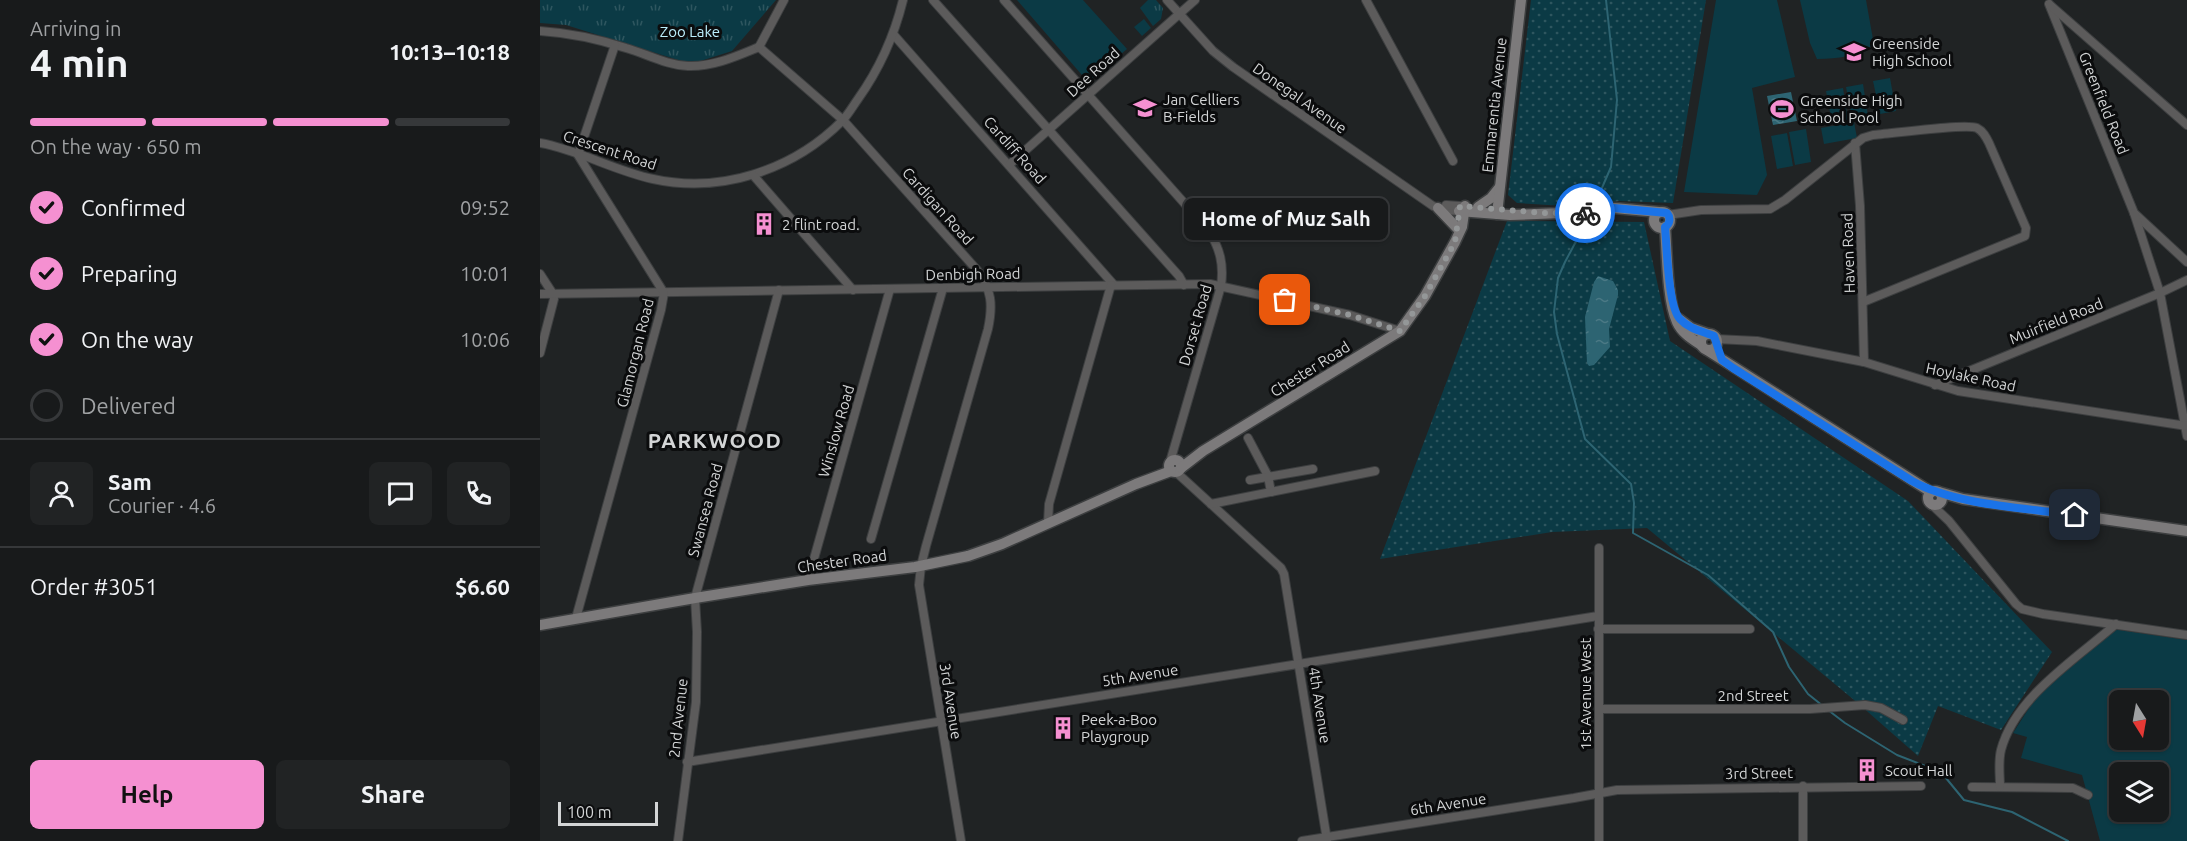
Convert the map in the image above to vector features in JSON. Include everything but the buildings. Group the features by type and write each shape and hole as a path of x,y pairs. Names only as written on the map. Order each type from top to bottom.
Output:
{"street":[{"path":"540,31 563,32 615,45 658,60 688,66 722,61 759,47 784,0"},
{"name":"Crescent Road","path":"540,143 654,180 679,183 728,181 779,166 804,152 843,120 879,67 893,34 903,0"},
{"path":"933,0 1179,276 1184,285"},
{"name":"Dorset Road","path":"1004,0 1209,231 1216,242 1221,258 1221,286 1174,446 1175,466"},
{"name":"Donegal Avenue","path":"1167,0 1221,58 1434,206 1462,209"},
{"name":"Dee Road","path":"1010,164 1195,0"},
{"path":"1366,0 1453,160"},
{"name":"Emmarentia Avenue","path":"1490,210 1501,185 1518,2"},
{"path":"2048,2 2187,125"},
{"name":"Greenfield Road","path":"2048,2 2134,213 2160,293 2187,436"},
{"name":"Cardiff Road","path":"893,34 1010,164 1113,285"},
{"path":"578,154 615,45"},
{"name":"Cardigan Road","path":"759,47 843,120 977,270 989,289"},
{"path":"1462,209 1543,213 1588,212 1614,208 1663,213 1770,209 1785,200 1855,143 1872,135 1968,126 1982,131 1989,142 2021,217 2026,235 1863,302"},
{"name":"Haven Road","path":"1855,143 1860,206 1864,362"},
{"name":"Glamorgan Road","path":"576,618 664,293 578,154"},
{"path":"753,175 853,290"},
{"path":"1490,210 1491,198 1501,185"},
{"path":"1434,206 1459,230 1490,210"},
{"name":"Chester Road","path":"540,625 808,580 921,566 982,552 1048,524 1203,451 1400,331 1425,296 1459,230 1462,209"},
{"path":"1641,211 1658,227 1665,227"},
{"path":"1654,223 1655,216 1663,213"},
{"path":"1663,213 1670,221 1665,227 1671,296 1681,328 1710,343 1722,360 1935,498 1949,521 2016,604 2027,611 2043,614 2187,635"},
{"name":"Greenfield Road","path":"2134,213 2187,262"},
{"path":"540,274 553,294 553,305 540,353"},
{"name":"Muirfield Road","path":"1935,385 2187,280"},
{"path":"1048,524 1049,504 1113,285"},
{"name":"Denbigh Road","path":"540,294 890,288 989,289 1113,285 1221,286 1350,315 1400,331"},
{"name":"Winslow Road","path":"808,580 890,288"},
{"path":"871,539 943,288"},
{"path":"921,566 988,329 992,306 989,289"},
{"name":"Swansea Road","path":"695,598 779,290"},
{"name":"Hoylake Road","path":"1710,343 1757,341 1864,362 1958,391 2186,426"},
{"path":"1248,438 1268,476 1270,492"},
{"path":"1175,466 1187,483 1210,504 1376,471"},
{"path":"1250,480 1313,469"},
{"path":"1935,498 1963,499 2187,531"},
{"name":"4th Avenue","path":"1210,504 1281,568 1284,574 1327,839"},
{"name":"1st Avenue West","path":"1599,548 1599,841"},
{"name":"3rd Avenue","path":"921,566 919,585 961,841"},
{"name":"2nd Avenue","path":"678,841 696,702 695,598"},
{"name":"5th Avenue","path":"687,762 1598,616"},
{"path":"2000,787 2001,749 2022,707 2036,692 2116,624"},
{"path":"1598,629 1750,629"},
{"name":"2nd Street","path":"1599,709 1810,709 1850,706 1881,708 1903,720"},
{"path":"1803,786 1803,841"},
{"name":"3rd Street","path":"1598,793 1617,790 1921,786"},
{"path":"1972,787 2073,788 2088,795"},
{"name":"6th Avenue","path":"1302,841 1327,839 1598,793"}],"green space":[{"name":"Zoo Lake","path":"540,0 776,0 732,51 691,64 566,25 540,23"},
{"path":"1017,0 1083,0 1127,49 1088,82"},
{"path":"1148,0 1156,0 1163,8 1161,19 1153,26 1140,8"},
{"path":"1531,0 1706,0 1673,203 1619,201 1580,207 1517,203 1508,195"},
{"path":"1716,0 1777,0 1795,77 1752,88 1767,175 1757,195 1684,192"},
{"path":"1800,0 1866,0 1874,45 1847,56 1817,59 1810,43"},
{"path":"1144,19 1151,28 1142,36 1134,27"},
{"path":"1890,78 1896,111 1880,114 1873,81"},
{"path":"1863,84 1868,116 1852,119 1846,87"},
{"path":"1843,88 1848,120 1832,123 1826,91"},
{"path":"1854,122 1857,138 1824,144 1821,128"},
{"path":"1806,129 1811,162 1795,165 1789,132"},
{"path":"1787,133 1793,166 1777,169 1771,136"},
{"path":"1507,221 1644,222 1670,341 1908,501 2052,652 2001,730 1938,706 1918,756 1647,528 1552,532 1380,559"},
{"path":"2113,629 2187,640 2187,841 2100,841 2082,775 2021,758 2027,737 2013,733 2038,694"}],"water":[{"name":"Greenside High School Pool","path":"1791,92 1797,121 1773,125 1767,96"},
{"path":"1598,276 1613,281 1618,295 1609,329 1610,347 1594,365 1589,366 1585,317 1594,282"}],"waterway":[{"path":"1598,197 1611,167 1617,100 1606,0"},
{"path":"1588,219 1558,278 1554,312 1557,334 1585,439 1631,484 1634,503 1633,533 1708,575 1773,632 1789,667 1808,694 1823,706"},
{"path":"1828,710 1897,755 1941,772 1964,800 2012,812 2068,841"}],"way so far":[{"path":"1285,300 1350,315 1400,331 1425,296 1457,238 1460,206 1543,213 1585,213"}],"place":[{"name":"Greenside High School","path":"1854,52"},
{"name":"Jan Celliers B-Fields","path":"1145,108"},
{"name":"Greenside High School Pool","path":"1782,109"},
{"name":"2 flint road.","path":"764,224"},
{"name":"Home of Muz Salh","path":"1285,300"},
{"name":"Peek-a-Boo Playgroup","path":"1063,728"},
{"name":"Scout Hall","path":"1867,770"}],"district":[{"name":"PARKWOOD","path":"715,440"}],"route":[{"path":"1585,213 1614,208 1667,213 1670,218 1669,224 1665,227 1671,296 1675,314 1680,320 1691,328 1714,336 1722,360 1733,368 1912,481 1931,492 1936,491 1963,499 2075,515"}]}
